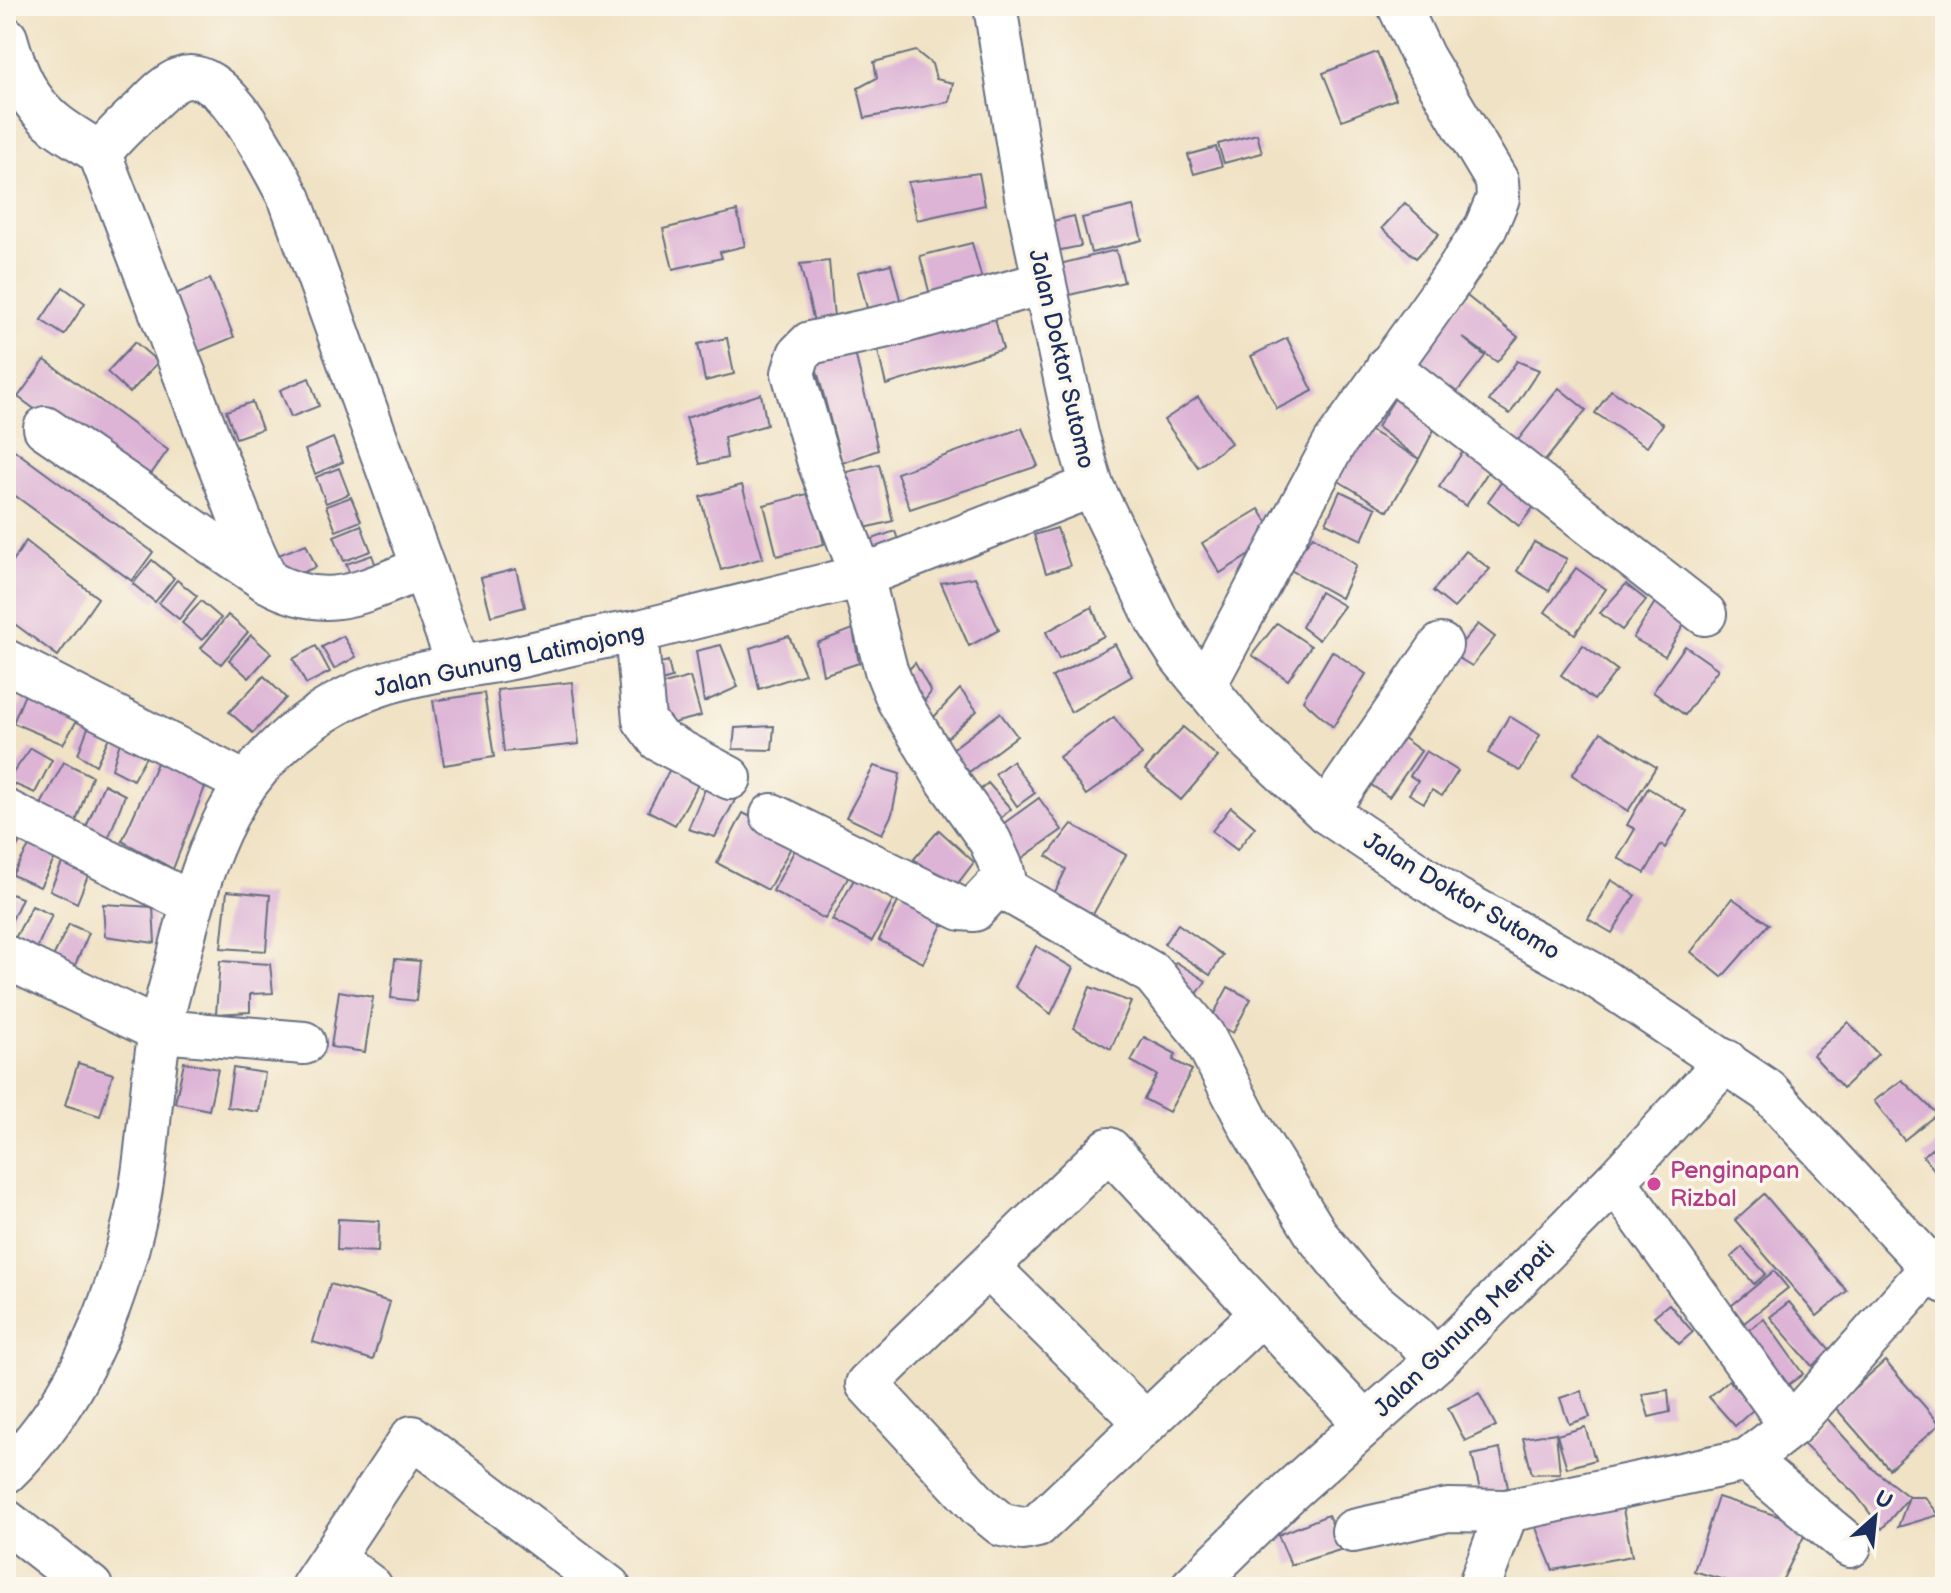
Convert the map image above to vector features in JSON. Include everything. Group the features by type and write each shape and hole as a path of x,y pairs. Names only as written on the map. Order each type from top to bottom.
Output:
{"street":[{"name":"Jalan Doktor Sutomo","path":"995,6 1043,283 1092,486 1157,620 1204,687 1246,737 1326,812 1456,899 1591,973 1768,1091 1938,1275"},
{"path":"1204,687 1334,444 1471,250 1486,227 1498,198 1497,181 1423,57 1399,6"},
{"path":"6,38 15,71 33,102 53,122 100,154 247,537 267,581"},
{"path":"100,154 111,138 161,92 182,78 201,80 217,88 252,132 290,199 459,667"},
{"path":"1043,283 892,325 810,343 799,354 793,373 819,463 862,576 886,670 898,700 945,777 990,841 1002,868 1003,879 1012,893 1153,974 1203,1035 1251,1128 1318,1237 1367,1297 1414,1336 1436,1361"},
{"path":"1388,366 1705,614"},
{"path":"45,428 267,581 291,594 328,599 349,596 423,568"},
{"name":"Jalan Gunung Latimojong","path":"6,1472 68,1397 98,1334 121,1274 137,1205 160,1031 192,903 213,840 227,811 262,762 322,712 385,682 636,632 862,576 1092,486"},
{"path":"636,632 644,720 659,740 730,778"},
{"path":"1326,812 1441,645"},
{"path":"6,661 245,783"},
{"path":"6,811 192,903"},
{"path":"772,815 961,909 974,910 1003,879"},
{"path":"6,957 160,1031 304,1043"},
{"name":"Jalan Gunung Merpati","path":"1192,1587 1289,1492 1436,1361 1615,1181 1726,1061"},
{"path":"1262,1313 1037,1526 1023,1529 1002,1525 980,1507 867,1384 1109,1149 1262,1313 1365,1424"},
{"path":"1615,1181 1791,1426"},
{"path":"988,1267 1146,1423"},
{"path":"1353,1531 1448,1510 1507,1511 1747,1460 1791,1426 1938,1275"},
{"path":"371,1587 322,1572 412,1437 609,1587"},
{"path":"1747,1460 1850,1546"},
{"path":"1479,1587 1507,1511"},
{"path":"6,1521 91,1587"}],"building":[{"path":"916,51 932,64 936,79 953,83 949,102 865,118 858,88 877,78 874,62"},
{"path":"1377,52 1396,99 1342,120 1323,73"},
{"path":"1257,134 1262,153 1224,163 1218,144"},
{"path":"1216,147 1222,166 1194,174 1188,155"},
{"path":"979,173 985,205 917,220 908,182"},
{"path":"1405,203 1439,234 1416,258 1382,228"},
{"path":"1133,206 1142,240 1091,253 1082,218"},
{"path":"737,211 745,246 720,252 722,258 673,269 663,229"},
{"path":"1074,216 1081,246 1051,252 1045,223"},
{"path":"972,243 985,290 932,303 920,256"},
{"path":"1116,250 1124,282 1065,296 1056,265"},
{"path":"829,261 834,318 815,326 800,264"},
{"path":"891,264 901,303 868,312 858,272"},
{"path":"210,279 234,337 198,352 173,295"},
{"path":"63,287 85,303 64,335 41,320"},
{"path":"1467,296 1518,337 1497,362 1462,337 1485,356 1453,397 1410,364"},
{"path":"992,308 1003,349 886,385 877,347"},
{"path":"727,338 734,374 705,381 698,344"},
{"path":"1287,338 1313,391 1277,409 1251,356"},
{"path":"135,342 158,362 130,393 107,372"},
{"path":"853,344 878,450 842,463 813,356"},
{"path":"45,360 168,450 142,487 18,397"},
{"path":"1517,361 1539,370 1510,414 1489,401"},
{"path":"309,378 319,406 291,417 280,390"},
{"path":"1559,388 1586,410 1541,466 1514,445"},
{"path":"1611,390 1663,424 1647,447 1595,413"},
{"path":"1399,391 1439,420 1419,459 1377,427"},
{"path":"761,394 767,425 724,437 727,458 700,464 686,418"},
{"path":"1198,397 1231,443 1198,467 1164,420"},
{"path":"252,402 262,429 236,438 226,411"},
{"path":"1364,427 1419,459 1388,511 1337,480"},
{"path":"1022,428 1038,466 910,509 897,473"},
{"path":"333,438 343,462 315,474 305,450"},
{"path":"6,444 153,552 132,581 6,489"},
{"path":"1466,447 1493,464 1466,506 1439,487"},
{"path":"879,464 893,521 857,530 843,473"},
{"path":"339,468 349,494 326,503 316,477"},
{"path":"1505,477 1536,504 1519,526 1488,501"},
{"path":"742,485 763,558 721,570 700,497"},
{"path":"1340,491 1376,508 1362,540 1326,523"},
{"path":"811,493 824,544 777,556 764,505"},
{"path":"351,497 361,521 336,531 326,506"},
{"path":"1259,509 1277,538 1220,573 1202,543"},
{"path":"361,525 371,551 344,561 334,536"},
{"path":"1057,528 1070,566 1046,573 1034,535"},
{"path":"895,531 901,549 867,561 861,543"},
{"path":"1313,536 1356,565 1341,598 1287,568"},
{"path":"26,541 98,598 58,656 12,622 6,629 6,572"},
{"path":"1534,542 1567,559 1549,591 1517,571"},
{"path":"306,544 316,567 286,579 276,556"},
{"path":"1466,551 1490,569 1454,608 1433,591"},
{"path":"372,555 380,577 355,587 346,564"},
{"path":"152,560 174,578 155,602 133,584"},
{"path":"1576,568 1606,589 1575,634 1545,612"},
{"path":"516,569 525,607 491,616 481,578"},
{"path":"975,577 999,630 969,646 941,583"},
{"path":"177,580 197,596 179,619 159,603"},
{"path":"1626,584 1646,600 1622,630 1600,613"},
{"path":"1320,592 1344,606 1319,640 1302,627"},
{"path":"1660,594 1691,613 1665,656 1633,638"},
{"path":"201,601 221,618 202,640 182,623"},
{"path":"1092,607 1104,636 1059,659 1046,632"},
{"path":"228,615 248,632 221,664 201,648"},
{"path":"1277,623 1311,646 1288,680 1252,655"},
{"path":"1478,624 1495,637 1472,666 1452,654"},
{"path":"853,629 859,663 823,675 817,643"},
{"path":"251,635 271,653 249,678 229,660"},
{"path":"343,636 356,657 334,669 322,647"},
{"path":"789,636 805,674 759,689 750,648"},
{"path":"1115,644 1132,676 1071,712 1052,677"},
{"path":"721,645 738,687 704,702 696,651"},
{"path":"1583,645 1617,670 1594,700 1561,675"},
{"path":"316,646 330,672 306,684 293,659"},
{"path":"1685,646 1718,669 1685,715 1653,692"},
{"path":"1332,651 1366,674 1333,727 1303,700"},
{"path":"668,661 672,678 646,685 642,668"},
{"path":"915,663 931,692 917,711 899,680"},
{"path":"264,676 286,698 253,733 229,712"},
{"path":"690,677 701,716 661,726 650,688"},
{"path":"572,682 579,744 504,752 497,690"},
{"path":"960,689 977,711 947,738 932,719"},
{"path":"484,693 494,757 444,765 433,701"},
{"path":"25,694 79,717 63,744 13,723"},
{"path":"1000,713 1017,736 969,772 951,750"},
{"path":"1509,716 1540,735 1520,771 1488,753"},
{"path":"1114,717 1142,755 1086,795 1059,757"},
{"path":"89,725 111,733 96,765 78,754"},
{"path":"774,726 772,750 733,749 735,728"},
{"path":"1183,727 1218,757 1181,800 1145,770"},
{"path":"1601,732 1656,767 1628,811 1572,775"},
{"path":"1403,738 1421,751 1389,797 1370,784"},
{"path":"121,739 148,753 133,780 112,769"},
{"path":"31,748 52,760 35,793 7,781"},
{"path":"1426,751 1458,771 1442,796 1432,790 1424,803 1409,794 1418,781 1410,776"},
{"path":"161,754 208,779 173,869 122,841"},
{"path":"1012,761 1035,793 1017,806 995,774"},
{"path":"64,762 92,776 74,827 38,810"},
{"path":"672,765 699,783 675,825 648,811"},
{"path":"874,766 900,774 892,814 882,834 846,817"},
{"path":"708,782 740,791 715,837 688,829"},
{"path":"988,783 1011,809 991,827 968,801"},
{"path":"104,784 125,795 107,842 84,832"},
{"path":"1648,788 1687,811 1665,848 1661,845 1645,873 1618,858 1635,829 1627,825"},
{"path":"1039,798 1062,830 1015,863 993,831"},
{"path":"1231,807 1255,827 1237,850 1212,831"},
{"path":"743,813 795,840 768,890 717,863"},
{"path":"1072,824 1126,855 1091,918 1052,898 1066,869 1047,856"},
{"path":"939,830 974,862 952,891 914,859"},
{"path":"6,832 22,838 6,865"},
{"path":"800,840 853,869 825,919 773,891"},
{"path":"30,845 56,856 40,887 12,875"},
{"path":"63,861 89,873 77,903 50,890"},
{"path":"858,872 897,893 872,941 832,920"},
{"path":"1611,880 1635,895 1612,933 1588,919"},
{"path":"227,891 270,895 266,951 221,948"},
{"path":"6,892 22,898 6,933"},
{"path":"903,892 947,915 923,963 879,940"},
{"path":"1732,898 1769,924 1722,977 1691,952"},
{"path":"103,904 153,907 155,943 105,936"},
{"path":"32,906 52,915 35,952 13,942"},
{"path":"69,924 89,933 72,972 52,959"},
{"path":"1178,924 1223,955 1210,975 1164,944"},
{"path":"1036,946 1073,968 1051,1014 1015,987"},
{"path":"395,959 420,961 416,1001 391,998"},
{"path":"220,961 270,964 273,993 250,994 250,1012 216,1014"},
{"path":"1176,962 1206,981 1195,997 1165,978"},
{"path":"1090,987 1131,1002 1111,1049 1074,1028"},
{"path":"1228,987 1251,999 1233,1033 1210,1021"},
{"path":"339,991 373,997 365,1052 331,1047"},
{"path":"1848,1022 1878,1054 1843,1088 1813,1055"},
{"path":"1144,1037 1176,1054 1173,1060 1192,1070 1169,1112 1144,1099 1157,1075 1131,1061"},
{"path":"184,1062 218,1069 209,1110 175,1103"},
{"path":"78,1063 113,1074 100,1116 65,1105"},
{"path":"233,1068 265,1073 259,1112 227,1107"},
{"path":"1902,1080 1937,1114 1904,1140 1874,1101"},
{"path":"1945,1138 1945,1183 1923,1156"},
{"path":"1764,1194 1847,1291 1817,1316 1735,1220"},
{"path":"338,1219 379,1221 378,1252 337,1250"},
{"path":"1742,1247 1766,1274 1754,1284 1731,1257"},
{"path":"1774,1271 1788,1288 1744,1323 1731,1306"},
{"path":"330,1284 390,1302 373,1360 313,1342"},
{"path":"1789,1302 1831,1351 1812,1366 1770,1317"},
{"path":"1669,1304 1693,1332 1679,1344 1654,1316"},
{"path":"1764,1319 1803,1374 1785,1387 1746,1332"},
{"path":"1885,1361 1940,1424 1889,1469 1834,1406"},
{"path":"1729,1380 1754,1409 1735,1426 1709,1397"},
{"path":"1668,1390 1670,1412 1649,1417 1642,1394"},
{"path":"1581,1391 1590,1417 1569,1424 1560,1398"},
{"path":"1479,1393 1496,1426 1465,1441 1448,1408"},
{"path":"1825,1416 1873,1469 1909,1497 1882,1529 1856,1495 1802,1443"},
{"path":"1585,1427 1595,1460 1567,1468 1557,1435"},
{"path":"1556,1433 1560,1473 1532,1474 1523,1438"},
{"path":"1500,1449 1508,1488 1481,1494 1472,1455"},
{"path":"1620,1494 1632,1556 1553,1570 1532,1518"},
{"path":"1718,1497 1809,1526 1779,1587 1747,1587 1694,1571"},
{"path":"1909,1497 1925,1497 1939,1515 1898,1527"},
{"path":"1328,1515 1343,1549 1291,1565 1278,1535"}],"place":[{"name":"Penginapan Rizbal","path":"1654,1184"}]}
